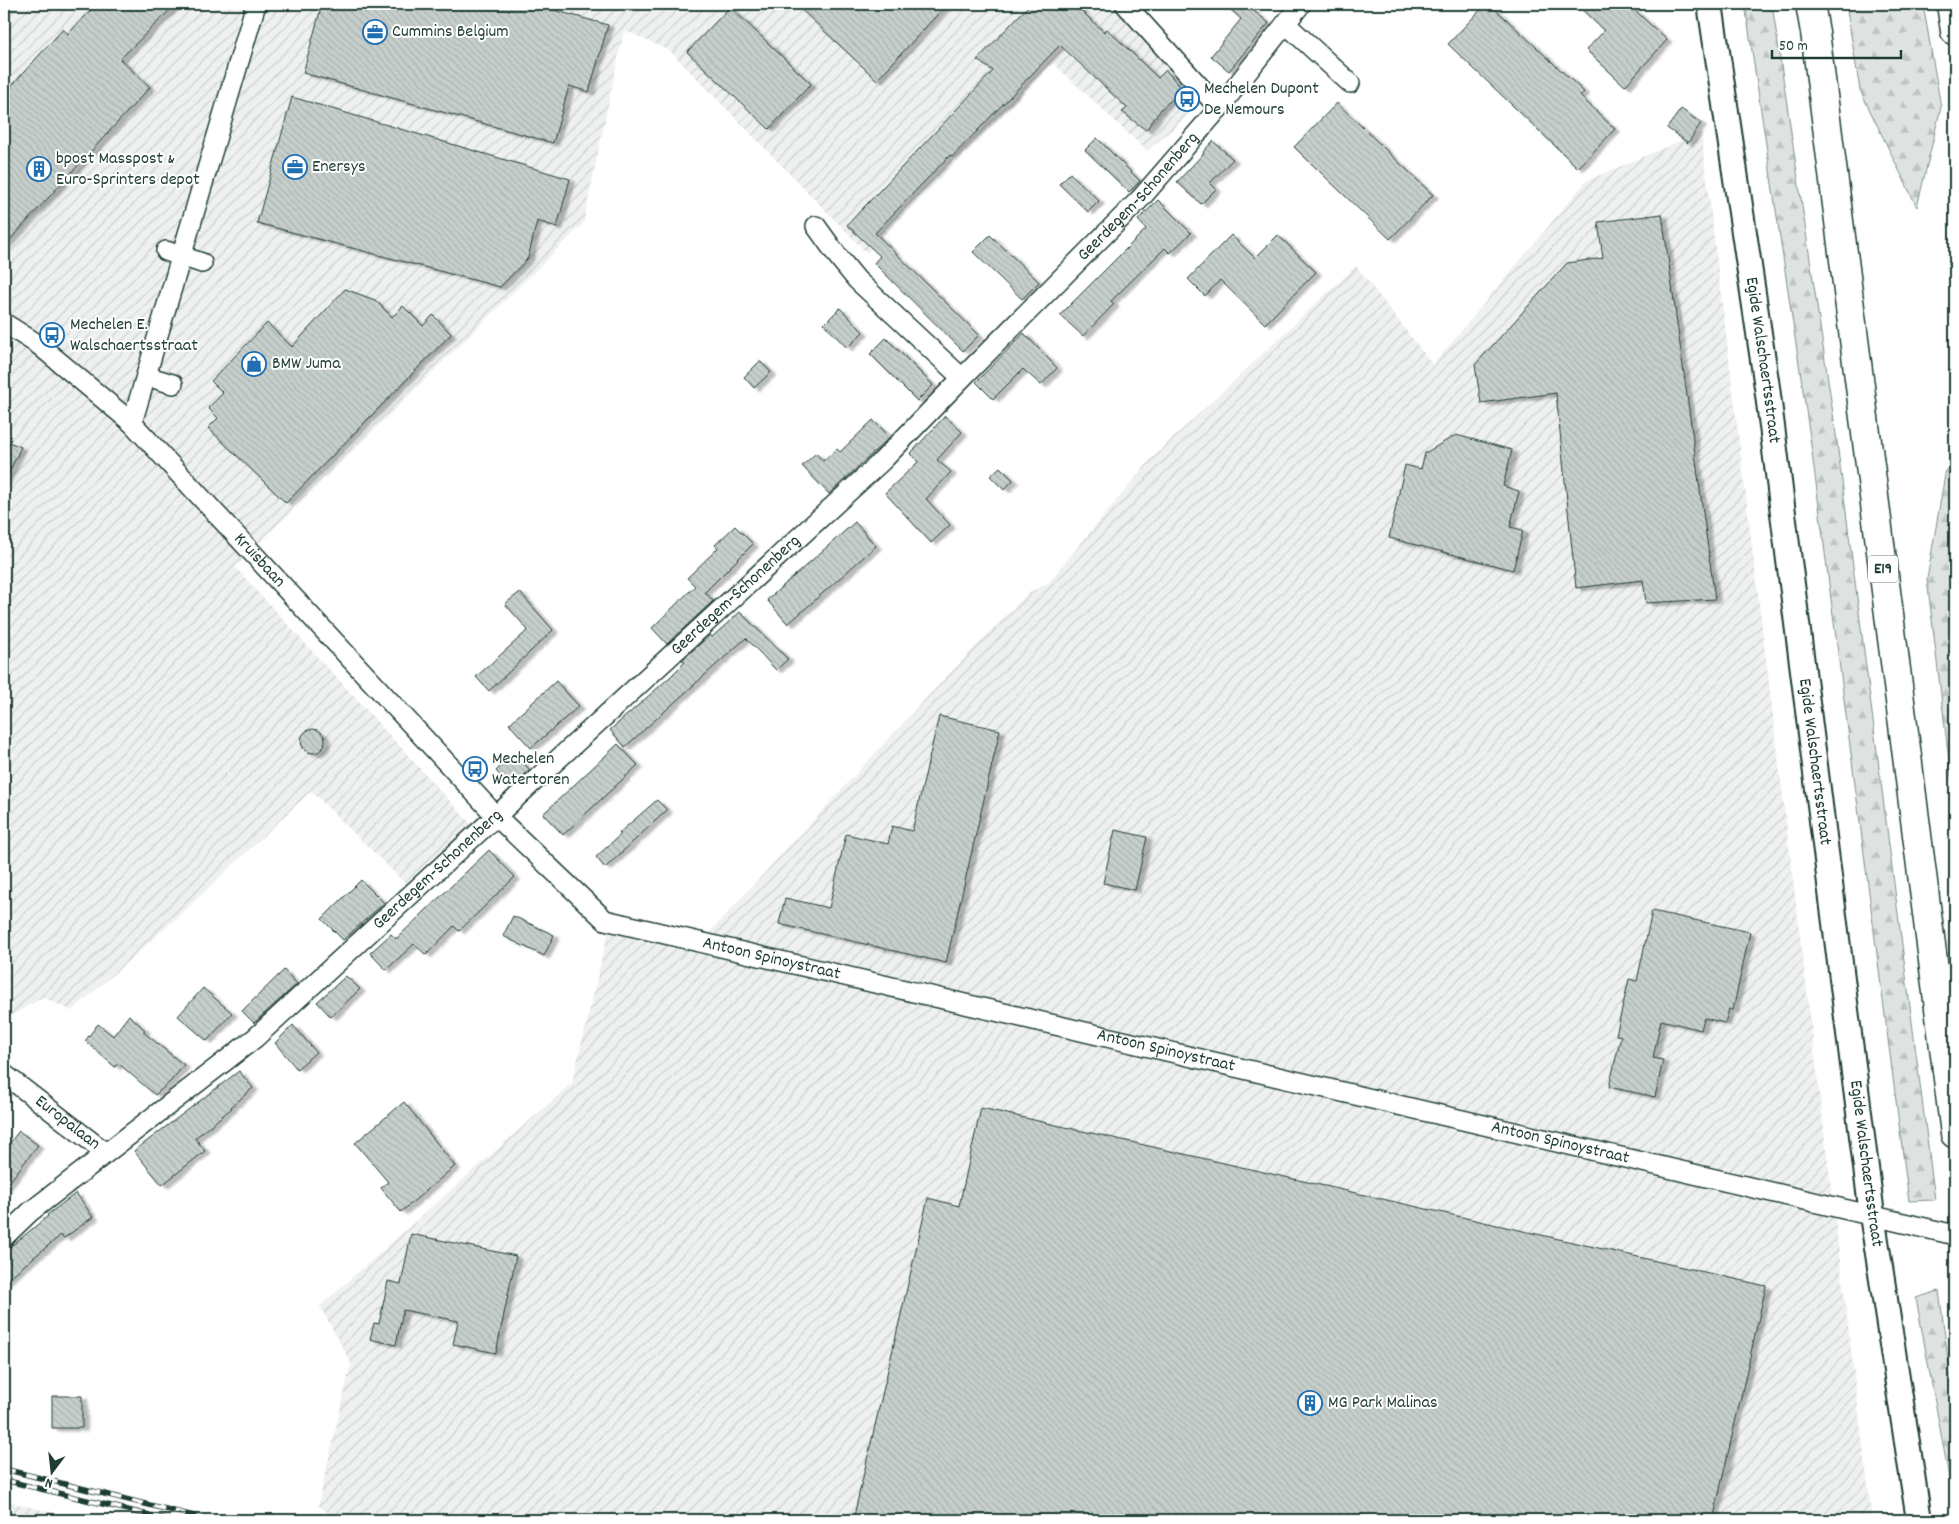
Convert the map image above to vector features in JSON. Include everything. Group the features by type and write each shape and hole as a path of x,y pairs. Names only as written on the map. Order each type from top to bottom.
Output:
{"highway":[{"name":"E19","path":"1810,4 1955,1134"},
{"path":"1950,4 1955,31"}],"main road":[{"name":"Egide Walschaertsstraat","path":"1710,4 1767,387 1872,1215 1919,1520"}],"street":[{"path":"132,423 146,376 173,254 256,4"},
{"path":"1125,4 1219,108"},
{"name":"Geerdegem-Schonenberg","path":"4,1237 30,1212 255,1038 882,461 1141,198 1219,108 1301,4"},
{"path":"1286,24 1350,83"},
{"path":"816,226 857,280 962,378"},
{"path":"173,254 202,263"},
{"name":"Kruisbaan","path":"4,323 39,345 132,423 497,817"},
{"path":"146,376 173,384"},
{"name":"Antoon Spinoystraat","path":"497,817 605,920 1955,1235"},
{"name":"Europalaan","path":"4,1074 106,1153"}],"shaded area":[{"path":"13,4 1130,4 1215,92 1147,151 1053,63 867,253 670,51 624,30 583,224 235,567 471,824 405,883 311,791 181,914 72,1011 43,997 4,1020 4,14"},
{"path":"1701,132 1872,1520 337,1520 318,1505 351,1363 320,1306 572,1083 608,933 694,949 930,694 1027,594 1048,583 1152,458 1356,266 1433,365 1586,181"},
{"path":"4,1501 85,1520 4,1520"}],"green space":[{"path":"1745,4 1772,4 1835,427 1935,1200 1909,1201 1810,437"},
{"path":"1846,4 1923,4 1941,107 1917,207 1860,90"},
{"path":"1946,469 1955,483 1955,810 1927,579"},
{"path":"1939,1291 1955,1412 1955,1510 1916,1298"}],"building":[{"name":"bpost Masspost & Euro-Sprinters depot","path":"97,4 176,4 120,59 150,87 4,246 4,94 63,29 68,34"},
{"path":"322,4 532,4 608,25 589,92 569,86 553,143 303,73"},
{"path":"795,4 947,4 877,80"},
{"path":"1030,4 1074,4 1104,32 1107,29 1158,78 1166,70 1183,90 1162,108 1146,130 1122,112 1127,108 1060,45 952,157 950,155 875,233 979,335 963,351 874,263 880,256 847,225 993,71 977,60"},
{"path":"1224,4 1245,4 1269,23 1229,71 1211,56 1241,19"},
{"path":"1486,4 1490,4 1584,92 1580,96 1615,129 1578,168 1448,44"},
{"path":"1576,4 1628,4 1667,40 1625,86 1586,50 1604,31"},
{"path":"730,7 811,84 769,129 687,52"},
{"path":"292,97 570,179 557,227 537,221 528,258 500,287 257,223"},
{"path":"1337,103 1433,195 1390,239 1294,147"},
{"path":"1681,109 1701,123 1688,143 1667,128"},
{"path":"1097,138 1140,181 1129,192 1085,150"},
{"path":"1213,141 1233,159 1210,183 1216,189 1201,204 1177,182"},
{"path":"1070,173 1099,201 1088,212 1059,184"},
{"path":"1158,200 1191,233 1170,253 1165,248 1111,301 1114,304 1083,336 1060,315 1146,229 1138,220"},
{"path":"1662,214 1715,599 1646,603 1643,580 1576,588 1556,393 1481,403 1475,365 1567,263 1603,258 1598,222"},
{"path":"990,235 1039,282 1022,299 973,252"},
{"path":"1231,235 1255,258 1278,235 1316,272 1265,324 1220,280 1205,296 1188,279"},
{"path":"345,289 375,300 392,317 403,306 423,326 433,315 451,334 286,503 208,428 218,418 208,408 223,393 211,381 267,323 292,347"},
{"path":"840,308 863,332 847,348 824,324"},
{"path":"1024,333 1057,368 1041,385 1023,369 993,399 976,382"},
{"path":"886,338 933,385 917,401 870,354"},
{"path":"760,361 771,372 754,388 744,377"},
{"path":"945,416 962,432 937,460 951,472 926,499 950,525 931,543 885,493 918,462 910,454"},
{"path":"873,420 890,437 829,494 802,466 816,453 823,461 837,449 840,452"},
{"path":"1456,435 1512,450 1503,486 1519,491 1510,527 1523,530 1513,570 1389,538 1405,465 1421,469 1425,453"},
{"path":"4,440 21,447 4,483"},
{"path":"1000,467 1013,480 1004,490 990,476"},
{"path":"855,522 876,546 788,624 767,600"},
{"path":"735,526 753,544 705,592 713,601 667,644 652,628 695,586 687,578 718,548 715,545"},
{"path":"520,592 553,630 489,691 476,677 528,630 505,604"},
{"path":"740,612 788,659 776,670 746,638 625,747 610,730 670,677 685,662 682,660"},
{"path":"556,681 579,706 531,748 509,724"},
{"path":"939,716 1000,730 946,963 779,924 785,898 829,908 846,834 888,844 892,826 912,831"},
{"path":"313,729 318,730 324,736 324,746 318,752 313,753 308,752 302,746 301,741 302,736 308,730"},
{"path":"618,744 638,765 563,835 543,814"},
{"path":"514,753 530,770 511,787 496,771"},
{"path":"657,800 667,810 605,868 596,857 621,834 619,833"},
{"path":"1115,830 1147,837 1135,890 1103,883"},
{"path":"489,850 515,877 459,931 454,926 426,955 414,944 386,970 370,953 391,934 396,939"},
{"path":"361,880 384,903 343,940 322,919"},
{"path":"1652,911 1750,932 1733,1010 1729,1009 1725,1023 1704,1018 1701,1030 1661,1020 1653,1058 1663,1060 1655,1097 1609,1087 1621,1036 1616,1035 1629,979 1637,981"},
{"path":"513,916 554,935 544,956 503,936"},
{"path":"284,970 297,984 254,1023 242,1011"},
{"path":"346,976 360,989 331,1017 317,1002"},
{"path":"203,988 232,1013 207,1041 178,1016"},
{"path":"129,1015 145,1030 143,1032 184,1065 171,1081 155,1095 118,1063 115,1067 85,1041 98,1024 113,1036"},
{"path":"293,1025 316,1052 297,1069 275,1043"},
{"path":"239,1071 253,1088 195,1138 205,1151 162,1185 134,1151"},
{"path":"404,1102 455,1166 401,1212 381,1188 388,1182 355,1143"},
{"name":"MG Park Malinas","path":"981,1108 1766,1286 1713,1520 853,1520 928,1198 959,1206"},
{"path":"19,1131 38,1145 4,1189 4,1150"},
{"path":"76,1193 93,1217 64,1238 61,1235 4,1282 4,1252"},
{"path":"411,1234 516,1256 496,1353 453,1344 458,1321 403,1310 396,1345 370,1339 374,1323 379,1324 388,1281 401,1284"},
{"path":"52,1396 82,1396 82,1428 52,1428"}],"railway":[{"path":"4,1469 210,1520"},
{"path":"4,1480 169,1520"}],"place":[{"name":"Cummins Belgium","path":"375,32"},
{"name":"Mechelen Dupont De Nemours","path":"1187,99"},
{"name":"Enersys","path":"295,167"},
{"name":"bpost Masspost & Euro-Sprinters depot","path":"39,169"},
{"name":"Mechelen E. Walschaertsstraat","path":"52,335"},
{"name":"BMW Juma","path":"254,364"},
{"name":"Mechelen Watertoren","path":"475,769"},
{"name":"MG Park Malinas","path":"1310,1403"}]}
